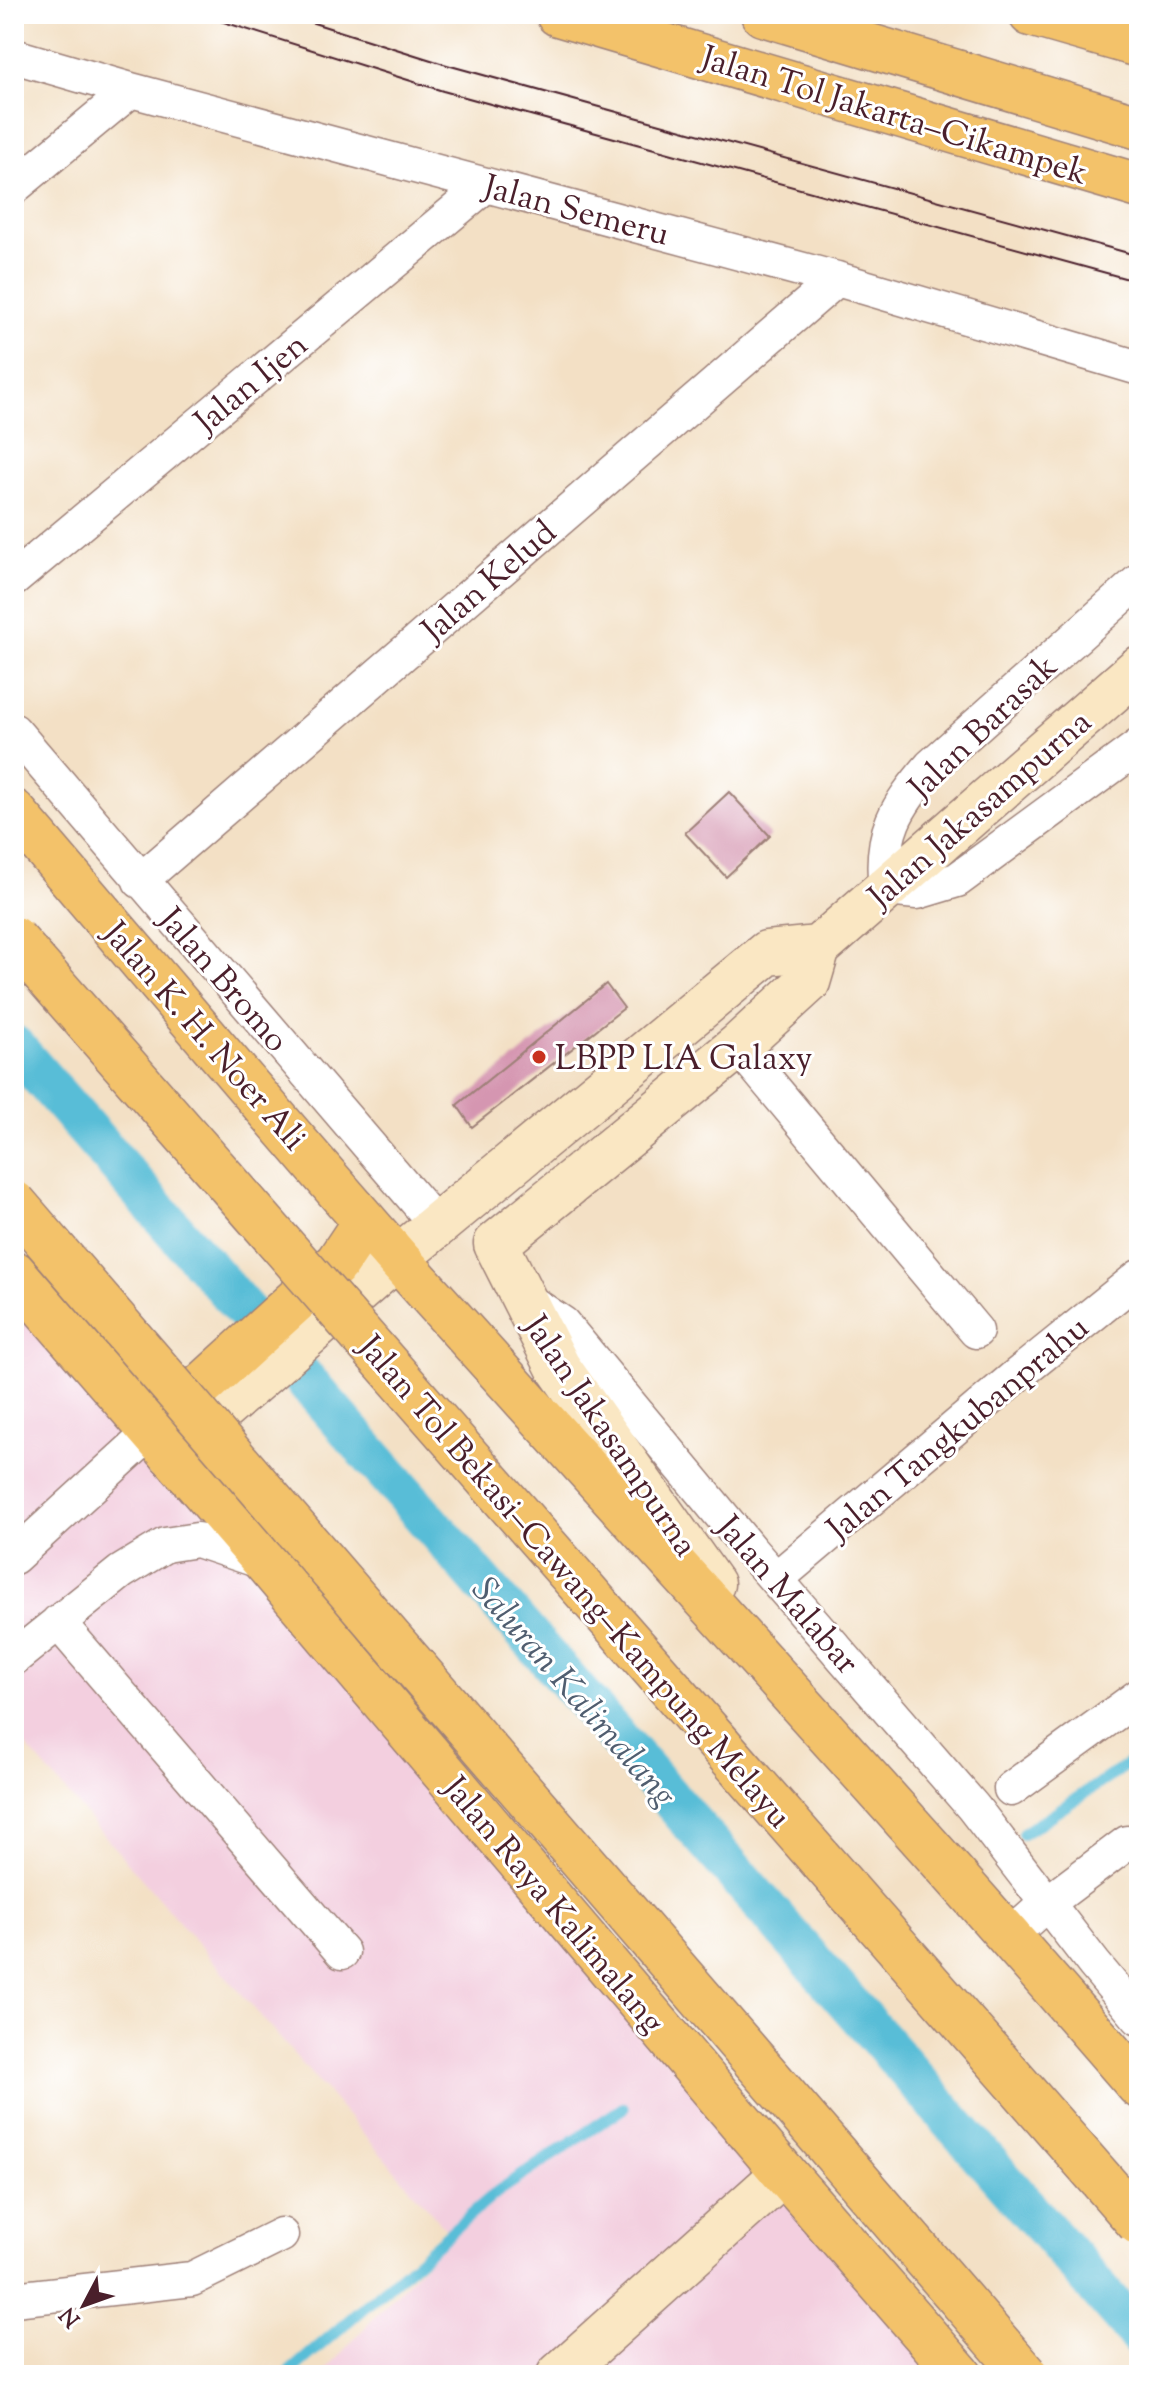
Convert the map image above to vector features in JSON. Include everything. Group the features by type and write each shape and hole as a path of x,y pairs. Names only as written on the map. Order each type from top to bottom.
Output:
{"main road":[{"name":"Jalan Tol Jakarta–Cikampek","path":"558,14 1139,186"},
{"path":"763,14 1139,127"},
{"path":"1031,14 1139,45"},
{"name":"Jalan Jakasampurna","path":"772,1670 558,1367 496,1244 738,1046 808,982 818,948 1139,668"},
{"name":"Jalan K. H. Noer Ali","path":"14,812 398,1258"},
{"name":"Jalan Tol Bekasi–Cawang–Kampung Melayu","path":"14,939 1139,2223"},
{"path":"14,1273 161,1443 317,1305 398,1258 767,953 818,948"},
{"path":"14,1203 1026,2375"},
{"path":"317,1305 337,1263 365,1221"},
{"path":"398,1258 772,1670 1010,1936 1139,2086"},
{"name":"Jalan Raya Kalimalang","path":"161,1443 960,2375"},
{"path":"559,2375 784,2173"}],"street":[{"name":"Jalan Semeru","path":"14,56 837,279 1139,368"},
{"path":"14,187 131,90"},
{"name":"Jalan Ijen","path":"14,579 486,185"},
{"name":"Jalan Kelud","path":"140,881 837,279"},
{"name":"Jalan Barasak","path":"886,889 883,865 885,840 906,796 931,766 1139,581"},
{"name":"Jalan Bromo","path":"14,731 437,1225"},
{"path":"886,889 917,892 957,880 1139,746"},
{"path":"738,1046 976,1331"},
{"name":"Jalan Tangkubanprahu","path":"776,1579 1015,1377 1139,1277"},
{"name":"Jalan Malabar","path":"521,1296 563,1324 751,1551 973,1807 1046,1904 1139,2018"},
{"path":"14,1557 161,1443"},
{"path":"14,1658 121,1572 165,1545 197,1540 266,1563"},
{"path":"712,1584 751,1551"},
{"path":"58,1622 342,1952"},
{"path":"1011,1789 1139,1696"},
{"path":"1010,1936 1046,1904 1127,1843"},
{"path":"14,2299 192,2279 281,2235"}],"shaded area":[{"path":"14,1273 960,2375 321,2375 451,2235 14,1732"}],"building":[{"path":"729,792 770,836 726,877 685,833"},
{"name":"LBPP LIA Galaxy","path":"606,984 624,1008 472,1127 457,1105"}],"waterway":[{"name":"Saluran Kalimalang","path":"14,1046 1139,2336"},
{"path":"1023,1834 1139,1757"},
{"path":"286,2375 497,2192 623,2108"}],"tram line":[{"path":"198,14 443,91 1139,282"},
{"path":"285,14 447,65 1139,256"}],"place":[{"name":"LBPP LIA Galaxy","path":"539,1057"}]}
